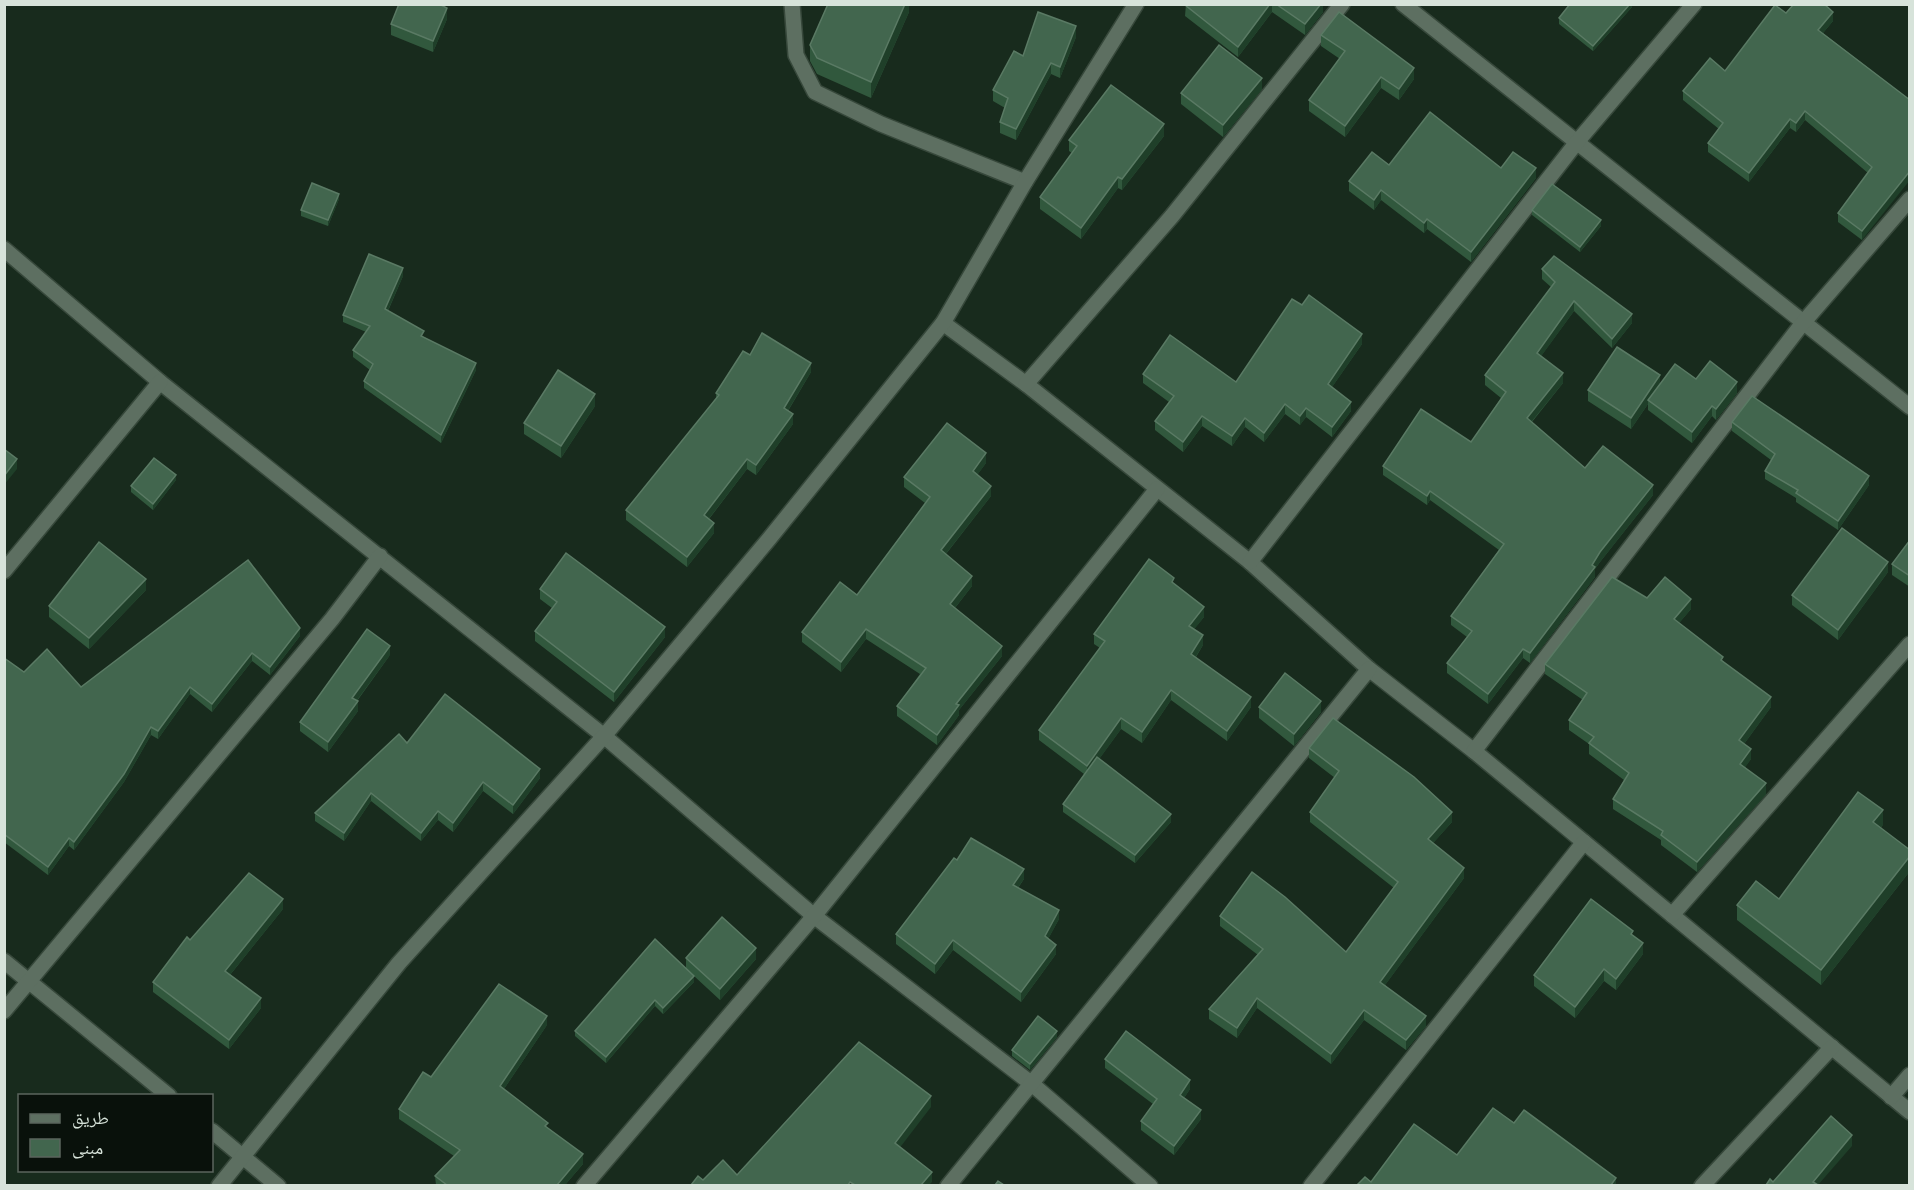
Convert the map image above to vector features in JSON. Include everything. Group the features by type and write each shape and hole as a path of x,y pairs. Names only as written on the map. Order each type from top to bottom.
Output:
{"street":[{"path":"792,4 796,55 815,92 880,124 1025,182"},
{"path":"219,1185 399,963 604,736 769,539 943,323 1025,182 1136,4"},
{"path":"1026,384 1172,216 1342,4"},
{"path":"1403,4 1802,324 1910,407"},
{"path":"1250,562 1577,142 1694,4"},
{"path":"1474,751 1802,324 1910,199"},
{"path":"4,249 160,382 604,736 814,916 1032,1084 1150,1185"},
{"path":"943,323 1026,384 1250,562 1369,669 1474,751 1910,1112"},
{"path":"4,571 160,382"},
{"path":"584,1185 814,916 1157,489"},
{"path":"4,1011 332,619 380,556"},
{"path":"1672,915 1910,644"},
{"path":"948,1185 1369,669"},
{"path":"1311,1185 1584,842"},
{"path":"4,961 168,1094"},
{"path":"1702,1185 1832,1047"},
{"path":"1891,1097 1910,1075"},
{"path":"213,1132 278,1185"}],"building":[{"path":"399,4 439,4 447,8 433,41 391,24"},
{"path":"828,4 905,4 871,82 817,58 810,45"},
{"path":"1186,4 1270,4 1238,47"},
{"path":"1276,4 1321,4 1305,24"},
{"path":"1570,4 1630,4 1593,46 1559,18"},
{"path":"1794,4 1824,4 1833,12 1818,30 1910,100 1910,171 1862,231 1838,213 1872,167 1805,111 1796,123 1790,119 1749,173 1708,143 1723,123 1683,91 1710,58 1725,71 1775,5 1786,13"},
{"path":"1038,12 1076,26 1060,67 1051,63 1016,129 1000,122 1008,98 993,90 1014,51 1023,56"},
{"path":"1339,12 1414,68 1399,89 1381,77 1345,126 1309,100 1345,51 1321,35"},
{"path":"1219,45 1262,78 1223,125 1181,93"},
{"path":"1111,85 1164,124 1122,179 1118,177 1081,228 1040,197 1077,146 1069,140"},
{"path":"1430,112 1501,168 1513,152 1536,168 1471,252 1427,219 1424,223 1381,190 1374,200 1349,181 1372,152 1389,165"},
{"path":"312,183 339,194 328,220 301,210"},
{"path":"1552,184 1601,220 1580,247 1532,210"},
{"path":"369,254 403,268 385,309 424,331 421,336 476,363 441,435 364,381 373,364 353,350 370,326 343,315"},
{"path":"1554,256 1632,314 1612,339 1574,301 1537,353 1563,373 1527,418 1585,468 1603,446 1653,485 1600,552 1592,565 1595,567 1530,653 1523,649 1488,694 1447,663 1472,631 1451,616 1504,544 1430,491 1427,496 1383,466 1421,409 1471,442 1506,392 1485,375 1555,282 1542,269"},
{"path":"1309,295 1362,334 1328,384 1351,402 1332,427 1306,408 1300,416 1285,404 1264,433 1245,418 1232,436 1202,416 1183,442 1155,421 1174,396 1143,374 1170,335 1236,382 1292,299 1302,305"},
{"path":"762,333 811,363 784,408 793,414 756,465 747,459 704,515 714,523 687,557 626,510 719,395 716,393 743,351 750,355"},
{"path":"1617,347 1660,375 1631,418 1588,390"},
{"path":"1710,361 1737,382 1716,409 1712,406 1692,432 1648,400 1675,364 1696,379"},
{"path":"558,370 595,394 561,446 524,423"},
{"path":"1752,396 1869,476 1838,521 1796,493 1798,490 1765,471 1775,454 1732,422"},
{"path":"947,423 986,453 973,471 991,486 941,550 972,576 950,604 1002,646 956,704 959,705 937,735 897,706 926,668 866,629 841,662 802,632 840,582 857,595 930,497 904,477"},
{"path":"4,449 17,459 4,476"},
{"path":"154,458 176,475 153,504 131,486"},
{"path":"1842,528 1888,562 1838,630 1792,595"},
{"path":"1910,540 1910,576 1892,564"},
{"path":"99,542 146,579 89,638 49,606"},
{"path":"566,553 665,627 614,692 535,631 557,602 540,589"},
{"path":"1149,559 1174,578 1172,582 1204,607 1189,626 1203,635 1191,654 1251,697 1227,731 1171,690 1142,732 1121,718 1087,766 1039,730 1105,641 1094,634"},
{"path":"248,560 300,628 270,667 252,653 212,704 190,687 158,731 151,727 124,774 74,842 69,838 48,867 4,834 4,658 24,672 47,649 81,687"},
{"path":"1612,577 1647,598 1665,577 1691,599 1674,619 1723,657 1721,660 1771,697 1739,740 1751,749 1740,764 1766,783 1697,862 1661,835 1663,831 1613,799 1629,773 1589,743 1594,737 1569,720 1587,693 1545,664"},
{"path":"367,629 390,646 352,698 358,701 328,742 300,722"},
{"path":"1285,673 1321,701 1294,734 1259,707"},
{"path":"445,694 540,769 513,805 483,782 453,823 438,811 421,833 371,793 344,833 315,813 399,734 407,743"},
{"path":"1333,718 1414,777 1452,812 1428,839 1464,868 1380,982 1426,1016 1406,1040 1364,1010 1331,1054 1257,998 1237,1028 1209,1009 1263,949 1220,916 1252,872 1285,897 1346,952 1398,882 1310,812 1339,771 1309,748"},
{"path":"1097,757 1171,814 1135,855 1063,804"},
{"path":"1858,792 1883,810 1873,822 1910,850 1910,856 1821,970 1737,905 1756,881 1779,899"},
{"path":"971,838 1024,869 1013,885 1059,910 1045,936 1056,945 1021,992 953,940 935,964 896,934 954,858 957,860"},
{"path":"249,873 283,899 225,971 261,998 229,1040 153,982 187,937 190,940"},
{"path":"1591,899 1633,931 1631,934 1643,943 1616,979 1604,969 1575,1007 1534,975"},
{"path":"722,917 756,948 720,989 686,958"},
{"path":"655,939 694,976 663,1008 655,1000 606,1057 575,1031"},
{"path":"499,984 547,1016 500,1086 548,1123 545,1126 583,1154 557,1185 447,1185 435,1176 460,1150 399,1109 423,1072 431,1077"},
{"path":"1038,1016 1057,1031 1030,1064 1012,1050"},
{"path":"1126,1031 1190,1080 1180,1095 1201,1110 1174,1146 1141,1121 1157,1099 1105,1059"},
{"path":"859,1042 931,1096 895,1143 932,1172 921,1185 855,1185 850,1182 848,1185 691,1185 698,1176 703,1180 723,1160 737,1175"},
{"path":"1493,1108 1514,1123 1524,1110 1616,1178 1611,1185 1357,1185 1365,1177 1371,1182 1414,1124 1457,1155"},
{"path":"1831,1116 1852,1135 1813,1182 1818,1185 1766,1185 1770,1179 1773,1182"}]}
